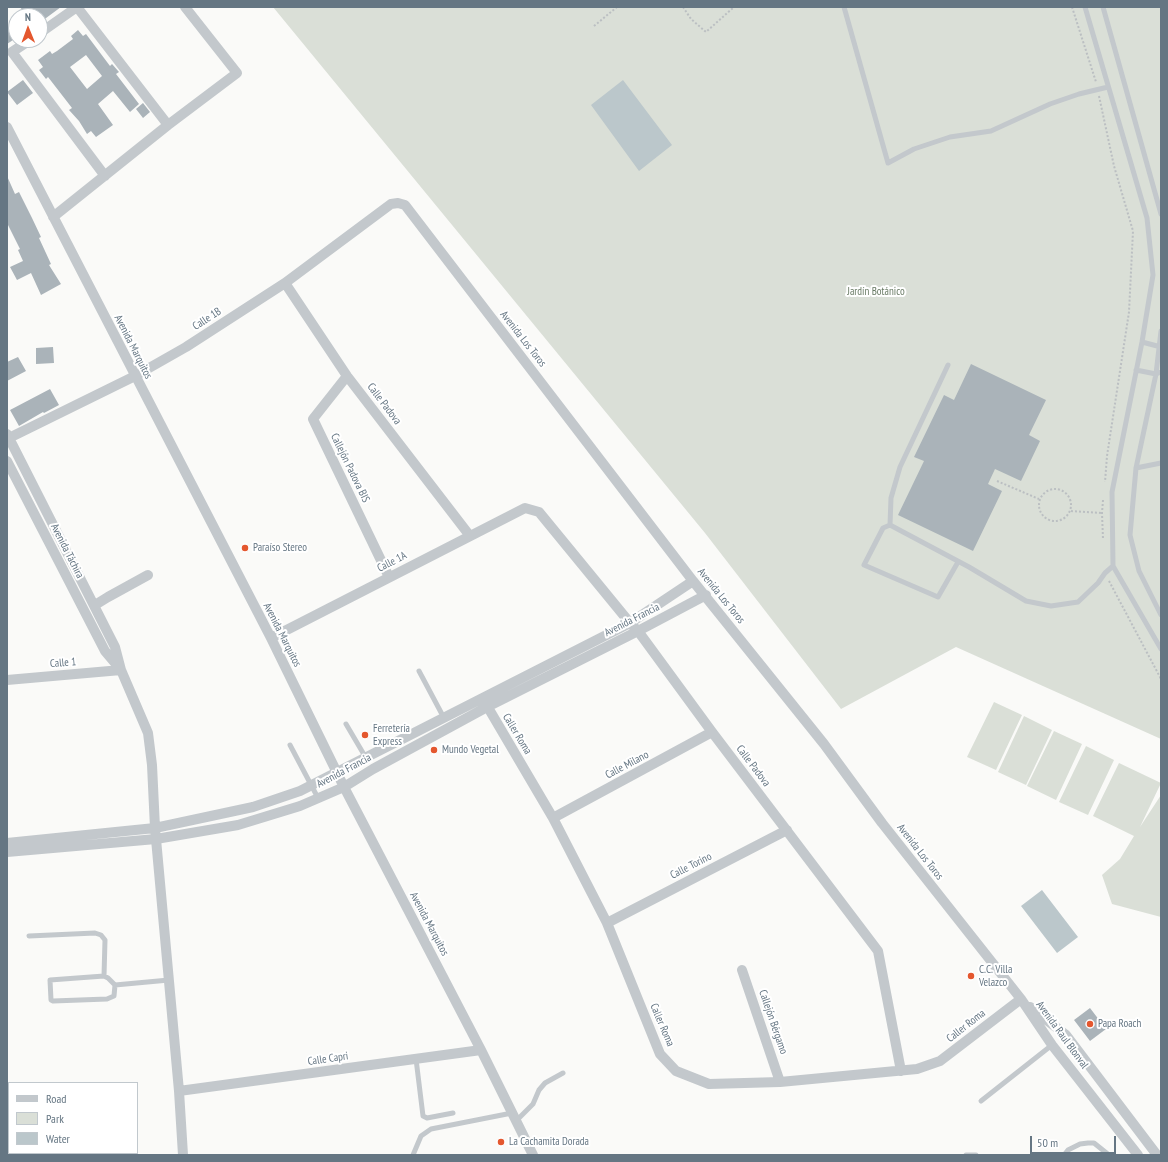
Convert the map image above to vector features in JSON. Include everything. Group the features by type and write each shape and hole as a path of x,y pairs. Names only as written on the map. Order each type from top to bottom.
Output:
{"street":[{"path":"48,27 77,7 168,125"},
{"path":"53,217 168,125 237,73 185,7"},
{"path":"18,48 12,52 105,176"},
{"name":"Avenida Marquitos","path":"7,128 271,638 337,774 481,1050 533,1155"},
{"name":"Calle 1B","path":"8,436 135,376 186,347 285,283 391,204 398,203 405,205"},
{"name":"Avenida Los Toros","path":"405,205 693,581 706,595 824,744 882,823 1021,999"},
{"name":"Calle Padova","path":"285,283 347,376 470,536"},
{"name":"Callejón Padova BIS","path":"347,376 313,419 389,577"},
{"path":"8,436 116,647 121,670 148,733 152,765 155,828 179,1091 183,1155"},
{"name":"Avenida Táchira","path":"7,461 105,651 121,670"},
{"name":"Calle Padova","path":"525,508 539,512 638,631 712,732 878,951 901,1071"},
{"name":"Calle 1A","path":"271,638 525,508"},
{"path":"95,605 108,596 148,575"},
{"name":"Avenida Francia","path":"7,852 156,839 238,825 300,806 344,787 485,703 630,623 693,581"},
{"name":"Avenida Francia","path":"7,843 155,828 253,807 300,791 337,774 445,719 485,703 638,631 706,595"},
{"name":"Calle 1","path":"7,680 121,670"},
{"name":"Caller Roma","path":"485,703 553,818 607,924 660,1054 676,1071 709,1084 780,1082 917,1069 940,1061 1021,999"},
{"name":"Calle Milano","path":"553,818 712,732"},
{"name":"Calle Torino","path":"607,924 786,830"},
{"name":"Callejón Bérgamo","path":"742,970 780,1082"},
{"name":"Avenida Raul Blonval","path":"1021,999 1052,1044 1138,1155"},
{"name":"Avenida Raul Blonval","path":"1021,999 1066,1035 1157,1155"},
{"name":"Calle Capri","path":"179,1091 481,1050"}],"lane":[{"path":"844,7 888,162 914,149 950,137 990,131 1050,104 1108,86"},
{"path":"1085,7 1146,218 1153,275 1142,342 1112,492 1113,566 1161,649"},
{"path":"1103,7 1161,214"},
{"path":"1161,331 1158,373 1136,468 1130,535 1139,571 1161,615"},
{"path":"1142,342 1160,346"},
{"path":"890,525 891,498 900,467 948,365"},
{"path":"1136,370 1158,373"},
{"path":"1136,468 1161,463"},
{"path":"890,525 1026,601 1051,606 1078,602 1113,566"},
{"path":"890,525 883,528 864,565 938,597 958,562"},
{"path":"419,670 445,719"},
{"path":"346,724 367,758"},
{"path":"290,745 318,798"},
{"path":"29,936 95,933 101,935 105,940 104,976"},
{"path":"104,976 108,978 115,986 114,996 107,999 51,1000 50,980 104,976"},
{"path":"115,986 169,980"},
{"path":"981,1101 1052,1044"},
{"path":"416,1058 424,1116 427,1118 454,1113"},
{"path":"413,1155 421,1136 431,1129 514,1117 533,1104 539,1090 545,1083 563,1073"},
{"path":"1064,1155 1068,1150 1080,1144 1094,1143 1109,1155"},
{"path":"966,1155 976,1155"}],"path":[{"path":"594,26 617,7"},
{"path":"683,7 691,19 706,32 734,7"},
{"path":"1072,7 1098,89 1114,166 1133,231 1129,312 1108,448 1104,484"},
{"path":"997,481 1039,499"},
{"path":"1050,489 1061,489 1070,497 1072,502 1070,511 1063,519 1054,521 1049,520 1040,512 1038,505 1039,499 1042,494 1050,489"},
{"path":"1103,498 1102,513 1104,543"},
{"path":"1070,511 1102,513"},
{"path":"1105,573 1161,679"}],"green space":[{"name":"Jardín Botánico","path":"273,7 1161,7 1161,739 956,647 841,709 705,533"},
{"path":"994,702 1022,715 996,770 967,757"},
{"path":"1024,716 1052,730 1026,785 998,772"},
{"path":"1054,731 1082,744 1056,800 1027,786"},
{"path":"1086,746 1114,760 1088,815 1059,802"},
{"path":"1119,763 1161,783 1140,827 1161,795 1161,917 1112,904 1102,875 1120,859 1134,836 1093,816"}],"water":[{"path":"623,80 672,145 639,171 591,105"},
{"path":"1042,890 1078,937 1057,953 1021,906"}],"building":[{"path":"20,7 61,7 48,17 48,8"},
{"path":"8,28 7,44 7,29"},
{"path":"78,30 83,36 86,34 110,66 112,64 119,72 116,74 139,104 130,112 113,91 98,104 113,125 96,137 91,131 87,134 79,121 69,110 72,108 48,77 46,79 39,70 43,67 38,60 50,51 52,54 57,51 73,39 71,36","holes":["86,55 102,76 87,89 70,67"]},
{"path":"23,80 33,93 17,105 7,92"},
{"path":"143,103 150,112 143,118 136,109"},
{"path":"7,176 15,194 19,192 32,218 51,264 49,265 61,284 41,295 31,273 17,280 10,267 23,261 18,250 20,249 7,223"},
{"path":"53,347 54,363 36,364 36,348"},
{"path":"18,357 26,371 7,381 7,362"},
{"path":"971,364 1046,400 1029,435 1040,441 1021,481 995,469 988,484 1002,491 973,551 898,515 924,461 914,457 944,395 954,400"},
{"path":"50,389 59,405 44,413 43,412 19,426 10,410"},
{"name":"Papa Roach","path":"1090,1008 1106,1029 1090,1041 1074,1020"}],"place":[{"name":"Paraíso Stereo","path":"245,548"},
{"name":"Ferretería Express","path":"365,735"},
{"name":"Mundo Vegetal","path":"434,750"},
{"name":"C.C. Villa Velazco","path":"971,976"},
{"name":"Papa Roach","path":"1090,1024"},
{"name":"La Cachamita Dorada","path":"501,1142"}]}
